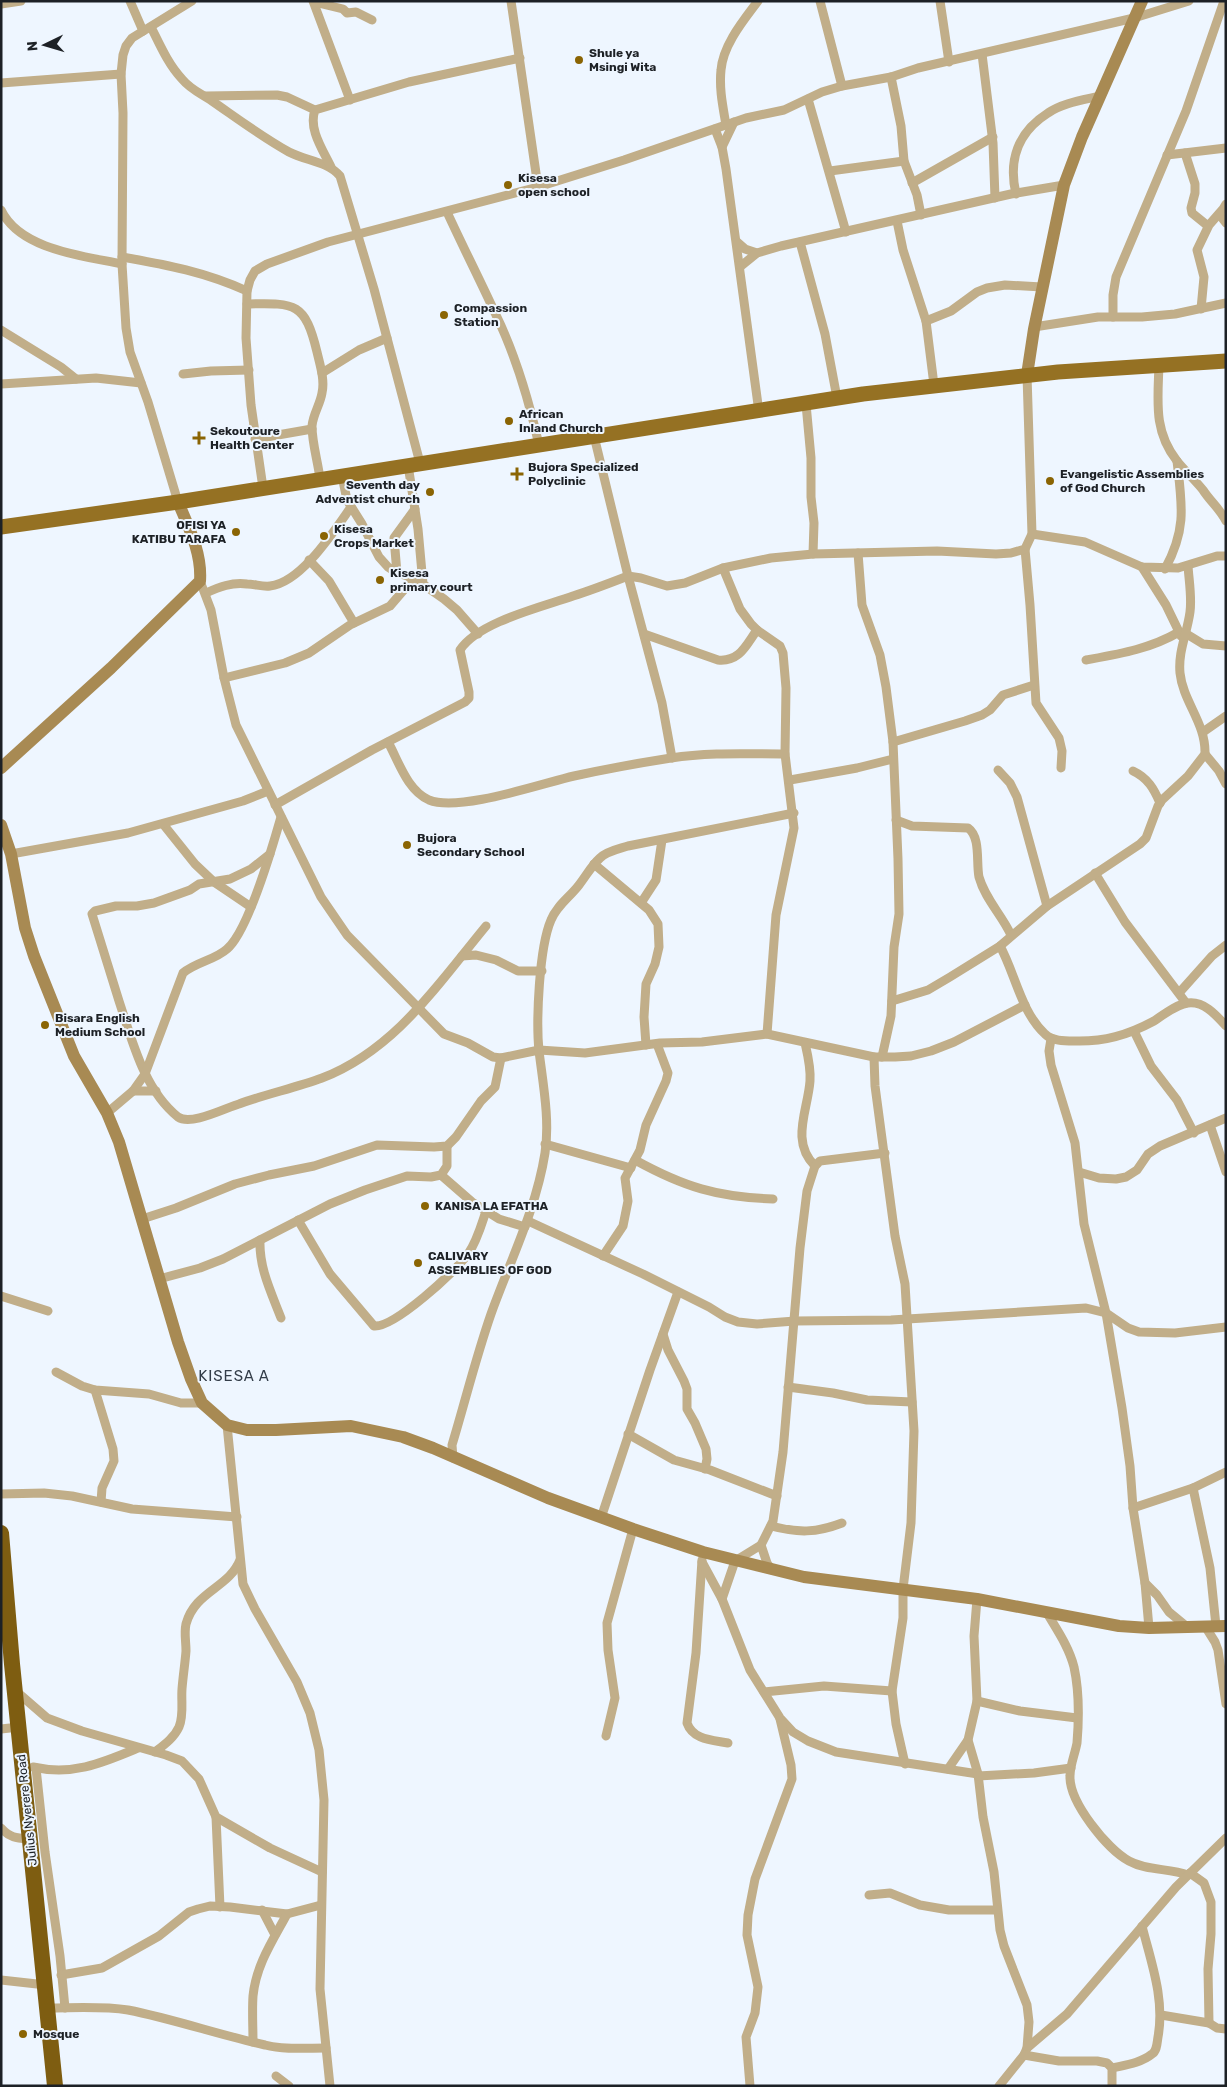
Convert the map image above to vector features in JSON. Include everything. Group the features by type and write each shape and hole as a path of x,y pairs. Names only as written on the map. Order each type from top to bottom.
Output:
{"highway":[{"name":"Julius Nyerere Road","path":"1,1533 6,1652 15,1690 19,1728 30,1766 30,1839 55,2086"}],"main road":[{"path":"1,528 759,412 837,398 1027,375 1159,364 1226,361"}],"street":[{"path":"1,4 21,1"},
{"path":"130,1 171,66 196,93 205,96 232,116 290,152 331,167"},
{"path":"192,1 132,38 126,46 123,55 121,74 123,113 122,261 127,340 178,502 199,555 203,587 211,610 224,678 236,725 307,871 346,935 444,1034 468,1043 493,1057 501,1058 539,1050 585,1053 646,1045 702,1042 767,1034 878,1057 911,1056 931,1051 975,1032 1025,1005"},
{"path":"511,1 538,187"},
{"path":"722,147 730,124 721,86 721,69 732,39 758,1"},
{"path":"820,1 842,86"},
{"path":"940,1 949,62"},
{"path":"263,488 255,439 246,338 247,291 255,271 266,264 357,234 538,187 746,118 784,110 842,86 891,77 918,68 982,54 1138,7 1189,1"},
{"path":"1113,317 1113,295 1116,277 1189,104 1224,1"},
{"path":"314,2 350,100"},
{"path":"314,2 331,5 337,9 343,9 347,13 356,12 372,20"},
{"path":"1061,768 1061,744 1053,728 1041,714 1036,703 1034,685 1025,549 1032,534 1027,375 1034,327 1064,185 1082,137 1138,7"},
{"path":"982,54 993,137 995,198"},
{"path":"205,96 277,95 287,97 315,110 428,78 520,58"},
{"path":"1,83 121,74"},
{"path":"891,77 901,126 904,161 921,215"},
{"path":"1014,194 1013,164 1017,147 1024,135 1048,112 1100,96"},
{"path":"808,99 846,232"},
{"path":"315,110 312,122 315,134 331,167 340,176 387,338 414,464 415,509 423,584"},
{"path":"715,129 722,147 741,266 759,412"},
{"path":"912,183 993,137"},
{"path":"1167,155 1226,148"},
{"path":"1184,153 1195,184 1195,193 1191,206 1192,213 1208,226"},
{"path":"830,171 904,161"},
{"path":"995,183 1014,194"},
{"path":"741,266 757,253 800,242 995,198 1064,185"},
{"path":"1201,309 1204,277 1197,250 1208,226 1226,204"},
{"path":"1,210 4,216 22,235 36,242 73,253 122,261 155,263 218,278 247,291"},
{"path":"447,212 497,316 519,372 539,445"},
{"path":"1219,214 1226,223"},
{"path":"897,220 903,250 926,321 934,385"},
{"path":"737,242 745,249 757,253"},
{"path":"800,242 824,334 837,398"},
{"path":"926,321 951,311 977,292 987,288 1005,285 1042,287"},
{"path":"1034,327 1098,317 1142,317 1201,309 1226,303"},
{"path":"247,304 280,305 293,308 303,314 314,339 322,373 322,394 313,416 312,429 320,479"},
{"path":"1,330 61,367 76,379"},
{"path":"322,373 359,350 387,338"},
{"path":"1159,364 1158,424 1164,440 1177,461 1192,475 1226,521"},
{"path":"183,374 249,370"},
{"path":"1,384 96,378 141,383"},
{"path":"806,404 811,458 811,497 814,523 813,554"},
{"path":"255,439 312,429"},
{"path":"594,436 662,704 672,758"},
{"path":"1165,569 1175,550 1182,522 1177,461"},
{"path":"342,476 347,500 379,557 388,568 414,578 423,584 457,610 478,634"},
{"path":"1,768 203,587 247,584 263,587 281,584 289,580 322,548 351,506"},
{"path":"397,573 394,538 415,509"},
{"path":"1032,534 1085,542 1142,567 1165,569 1188,566 1217,556 1226,556"},
{"path":"275,805 469,698 460,650 478,634 516,616 628,576 667,586 685,583 723,568 770,558 813,554 937,551 996,554 1011,553 1025,549"},
{"path":"858,553 862,605 880,656 893,742 892,759 899,914 894,947 889,1032 878,1057 875,1086 895,1236 905,1284 912,1402 914,1485 903,1589 903,1618 892,1692 896,1724 905,1764"},
{"path":"308,560 330,581 354,623"},
{"path":"1188,566 1191,601 1182,635 1181,680 1203,732 1205,754 1219,771 1226,784"},
{"path":"1142,567 1182,635 1203,644 1226,646"},
{"path":"723,568 740,609 757,630 776,641 783,653 786,688 785,754 794,813 793,841 784,869 776,915 767,1034"},
{"path":"224,678 286,663 309,653 354,623 390,606 414,578"},
{"path":"644,634 725,661 736,658 757,630"},
{"path":"1086,660 1145,648 1182,635"},
{"path":"893,742 974,718 990,710 1004,695 1034,685"},
{"path":"1203,732 1226,716"},
{"path":"388,742 411,785 429,800 444,804 481,800 589,773 706,753 785,754"},
{"path":"892,1001 922,992 938,984 1000,946 1047,906 1146,838 1160,803 1188,776 1205,754"},
{"path":"790,780 857,768 892,759"},
{"path":"998,770 1010,783 1017,797 1047,906"},
{"path":"1133,771 1149,783 1160,803"},
{"path":"11,854 128,833 242,801 268,791"},
{"path":"453,1458 452,1445 490,1316 516,1246 527,1224 542,1168 546,1144 544,1079 539,1050 542,971 546,936 552,919 561,903 579,886 594,864 600,857 608,853 628,846 794,813"},
{"path":"107,1112 133,1091 145,1074 183,973 194,965 226,951 235,942 251,906 281,817"},
{"path":"896,820 912,826 968,828 972,831 976,842 977,863 984,890 1000,913 1011,935"},
{"path":"163,824 195,864 214,882 251,906"},
{"path":"1,825 11,854 25,928 34,956 74,1056 107,1112 119,1142 178,1342 191,1379 202,1404 227,1425 247,1430 351,1426 403,1437 702,1557 735,1561 804,1576 977,1599 1119,1626 1149,1628 1218,1626"},
{"path":"641,903 656,880 662,840"},
{"path":"270,854 250,869 230,878 199,884 190,890 154,903 137,906 116,906 95,911 92,914 122,1010 145,1074 171,1110 181,1118 187,1120 205,1116 270,1092 322,1078 353,1063 391,1036 420,1008 486,926"},
{"path":"594,864 649,910 658,924 659,947 655,964 646,984 644,1018 646,1045"},
{"path":"1095,873 1125,922 1186,1003"},
{"path":"1178,993 1212,956 1226,945"},
{"path":"1000,946 1025,1005 1038,1026 1051,1039 1109,1040 1134,1031 1186,1003 1201,1005 1214,1012 1226,1026"},
{"path":"462,956 476,954 496,960 518,971 542,971"},
{"path":"1134,1031 1151,1066 1177,1100 1194,1133"},
{"path":"1051,1039 1049,1051 1051,1065 1072,1131 1079,1172 1084,1224 1106,1313 1128,1446 1133,1508 1145,1583 1149,1628"},
{"path":"805,1043 810,1081 804,1108 802,1133 807,1158 815,1166"},
{"path":"603,1256 623,1226 628,1201 625,1178 640,1150 646,1125 666,1081 668,1073 657,1044"},
{"path":"142,1219 176,1208 235,1184 314,1166 377,1145 447,1146 456,1137 482,1101 495,1088 501,1058"},
{"path":"133,1091 156,1091"},
{"path":"1079,1172 1100,1178 1116,1179 1126,1177 1137,1170 1148,1154 1160,1146 1226,1118"},
{"path":"1210,1125 1226,1172"},
{"path":"546,1144 633,1164 712,1193 773,1200"},
{"path":"159,1279 200,1268 247,1247 330,1204 365,1190 407,1176 431,1177 441,1175 447,1166 447,1146"},
{"path":"722,1599 735,1561 761,1545 771,1526 777,1496 800,1248 807,1191 815,1166 820,1161 832,1158 885,1153"},
{"path":"441,1175 472,1202 498,1219 527,1224 603,1256 738,1322 757,1324 794,1321 907,1319 1086,1308 1106,1313 1128,1328 1139,1332 1155,1334 1226,1327"},
{"path":"298,1220 330,1274 374,1326 381,1327 411,1308 460,1264 476,1238 486,1211"},
{"path":"260,1240 259,1254 263,1271 281,1318"},
{"path":"247,1247 259,1254"},
{"path":"601,1518 628,1434 678,1292"},
{"path":"1,1296 48,1311"},
{"path":"664,1334 668,1350 684,1381 687,1409 706,1449 705,1470"},
{"path":"56,1372 82,1386 95,1390 149,1394 181,1403 202,1404"},
{"path":"788,1388 833,1393 867,1400 912,1402"},
{"path":"95,1390 108,1430 114,1461 112,1470 104,1482 101,1502"},
{"path":"227,1425 244,1584 272,1640 286,1660 310,1712 322,1774 324,1839 320,1905 320,1989 330,2086"},
{"path":"628,1434 674,1460 748,1484 777,1496"},
{"path":"1133,1508 1193,1488 1226,1472"},
{"path":"1193,1488 1210,1568 1218,1626 1215,1642 1226,1704"},
{"path":"1,1494 44,1493 72,1496 132,1509 237,1516"},
{"path":"771,1526 803,1532 828,1528 842,1523"},
{"path":"606,1736 615,1698 608,1650 607,1624 632,1529"},
{"path":"761,1545 767,1563 772,1570"},
{"path":"702,1557 722,1599 740,1647 764,1692 780,1718 793,1732 808,1741 836,1752 978,1775 1034,1773 1071,1768"},
{"path":"702,1557 696,1654 687,1723 695,1736 728,1743"},
{"path":"155,1752 171,1739 179,1728 182,1719 181,1691 186,1649 185,1629 191,1611 207,1593 230,1577 236,1570 240,1559"},
{"path":"1145,1583 1157,1594 1169,1612 1186,1626"},
{"path":"948,1769 968,1740 977,1702 974,1636 977,1599"},
{"path":"1047,1612 1064,1642 1074,1666 1077,1690 1077,1742 1071,1768 1073,1794 1105,1842 1128,1861 1138,1865 1189,1874 1204,1883 1211,1902 1208,1969 1209,2023"},
{"path":"1215,1642 1218,1626"},
{"path":"764,1692 824,1686 892,1692"},
{"path":"15,1690 47,1718 82,1732 182,1761 190,1768 199,1779 216,1818 220,1907"},
{"path":"977,1702 1020,1712 1077,1718"},
{"path":"750,2086 746,2037 756,2007 758,1988 747,1935 748,1915 755,1879 792,1779 780,1718"},
{"path":"1,1729 19,1728"},
{"path":"968,1740 978,1775 983,1818 994,1872 997,1910 1004,1946 1027,2005 1029,2022 1026,2052"},
{"path":"65,2008 45,1852 30,1766 70,1771 105,1762 138,1748"},
{"path":"216,1818 270,1848 322,1872"},
{"path":"1,1828 14,1838 30,1839"},
{"path":"999,2086 1026,2052 1067,2014 1176,1887 1226,1838"},
{"path":"1173,1871 1176,1887"},
{"path":"869,1895 890,1893 920,1905 948,1910 997,1910"},
{"path":"61,1975 102,1968 159,1936 189,1912 210,1906 287,1914 320,1905"},
{"path":"262,1910 275,1935"},
{"path":"253,2042 253,1996 256,1981 260,1967 287,1914"},
{"path":"1112,2068 1138,2062 1154,2054 1157,2046 1161,2014 1154,1972 1142,1926"},
{"path":"1,1980 46,1985"},
{"path":"48,2008 126,2010 175,2020 201,2030 282,2048 326,2048"},
{"path":"1161,2014 1209,2023 1217,2028 1226,2029"},
{"path":"1026,2052 1059,2061 1097,2061 1107,2063 1112,2068 1112,2086"},
{"path":"276,2076 289,2086"}],"place":[{"name":"Shule ya Msingi Wita","path":"579,60"},
{"name":"Kisesa open school","path":"508,185"},
{"name":"Compassion Station","path":"444,315"},
{"name":"African Inland Church","path":"509,421"},
{"name":"Sekoutoure Health Center","path":"199,438"},
{"name":"Bujora Specialized Polyclinic","path":"517,474"},
{"name":"Evangelistic Assemblies of God Church","path":"1050,481"},
{"name":"Seventh day Adventist church","path":"430,492"},
{"name":"OFISI YA KATIBU TARAFA","path":"236,532"},
{"name":"Kisesa Crops Market","path":"324,536"},
{"name":"Kisesa primary court","path":"380,580"},
{"name":"Bujora Secondary School","path":"407,845"},
{"name":"Bisara English Medium School","path":"45,1025"},
{"name":"KANISA LA EFATHA","path":"425,1206"},
{"name":"CALIVARY ASSEMBLIES OF GOD","path":"418,1263"},
{"name":"Mosque","path":"23,2034"}],"district":[{"name":"KISESA A","path":"234,1376"}]}
